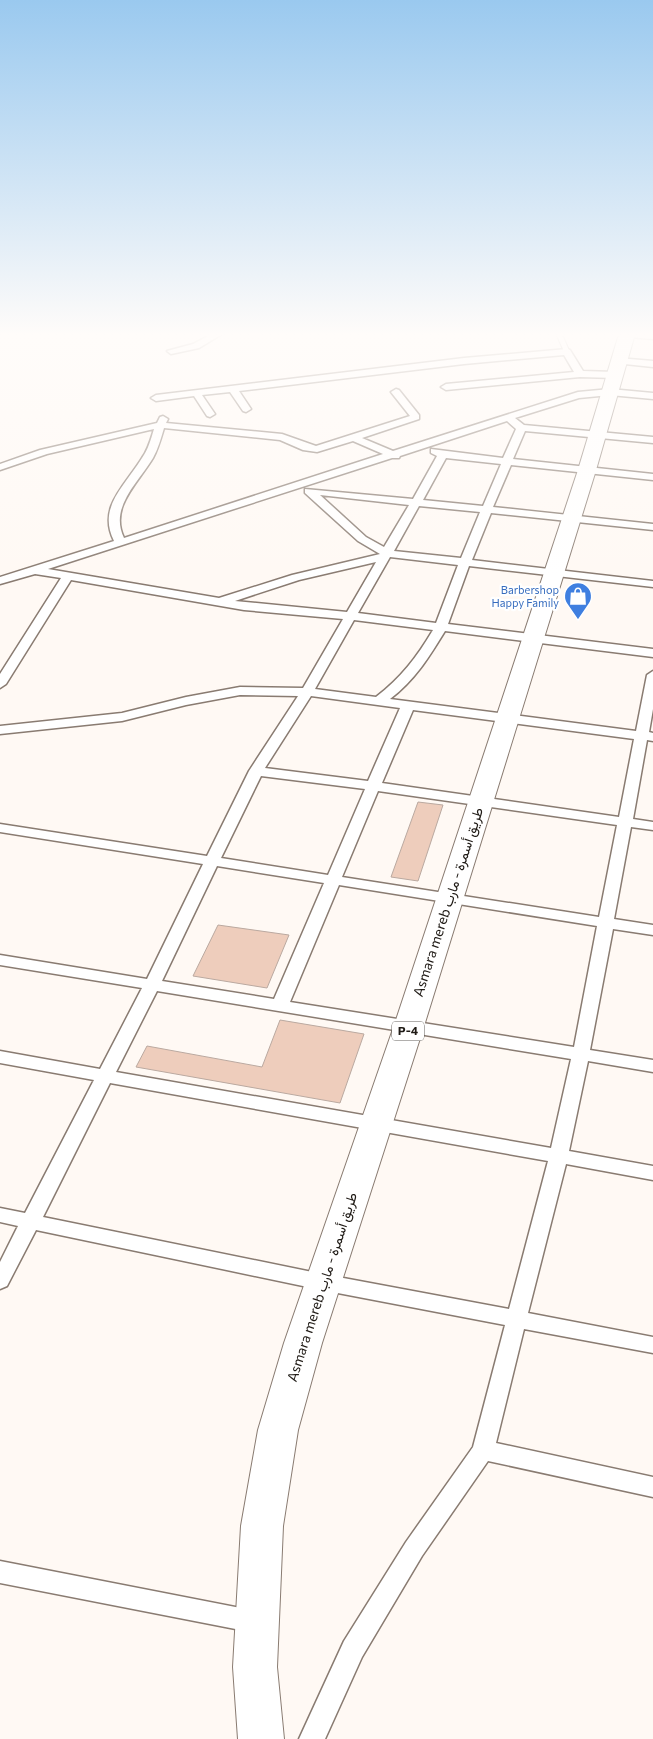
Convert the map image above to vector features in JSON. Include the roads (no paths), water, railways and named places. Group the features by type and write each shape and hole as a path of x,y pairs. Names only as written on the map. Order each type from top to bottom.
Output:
{"highway":[{"name":"Asmara mereb طريق أسمرة - مارب","path":"260,1739 255,1667 262,1526 278,1430 322,1282 409,1026 531,638 587,470 602,415"}],"street":[{"path":"0,466 44,452 162,422 282,437 307,448 327,447 416,417 415,415"},
{"path":"0,582 518,415"},
{"path":"509,418 521,428 653,440"},
{"path":"120,543 114,530 112,516 115,507 149,456 162,422"},
{"path":"379,701 399,686 417,666 441,627 465,562 508,463 521,428"},
{"path":"356,438 395,456"},
{"path":"424,446 443,455 653,477"},
{"path":"0,1281 152,984 256,771 307,692 443,455"},
{"path":"292,488 653,527"},
{"path":"310,491 362,539 384,555"},
{"path":"219,602 296,577 384,555 465,562 653,584"},
{"path":"34,570 219,602 653,653"},
{"path":"0,684 68,576"},
{"path":"312,1739 353,1649 414,1549 483,1450 559,1155 581,1054 625,822 647,736 653,675"},
{"path":"0,730 122,717 186,701 240,691 307,692 647,736"},
{"path":"280,1005 335,881 372,787 408,705"},
{"path":"256,771 481,800 653,826"},
{"path":"0,828 653,930"},
{"path":"0,960 653,1066"},
{"path":"0,1056 653,1172"},
{"path":"0,1215 322,1282 653,1345"},
{"path":"483,1450 653,1487"},
{"path":"0,1572 258,1623"}],"place":[{"name":"Barbershop Happy Family","path":"578,620"}]}
